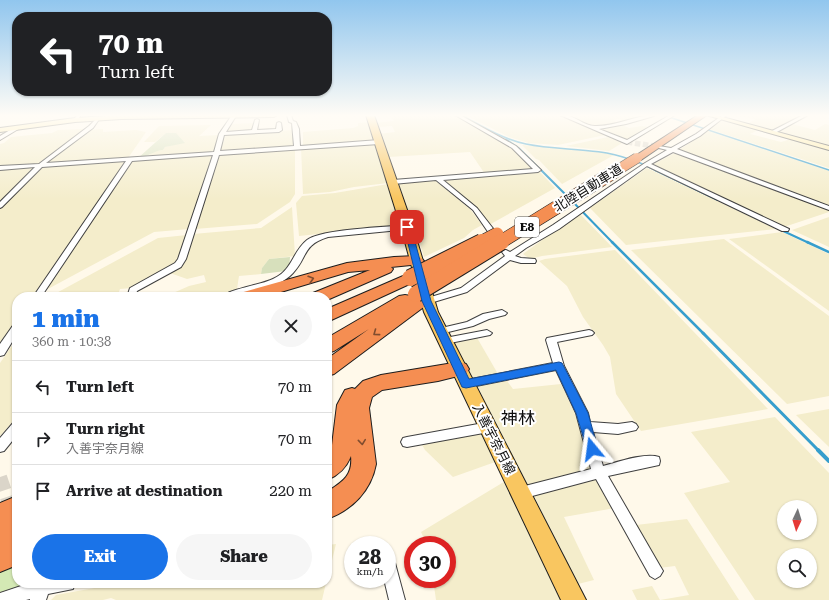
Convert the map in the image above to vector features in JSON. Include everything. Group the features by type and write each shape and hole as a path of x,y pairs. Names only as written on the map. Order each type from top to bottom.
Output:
{"highway":[{"name":"北陸自動車道","path":"638,159 658,143"},
{"name":"北陸自動車道","path":"509,233 638,159 663,143"},
{"path":"332,343 417,292 509,233"},
{"path":"332,365 417,292 509,233"},
{"path":"263,292 347,268 394,262 416,261"},
{"path":"331,292 396,264 416,261"},
{"path":"332,315 417,292"},
{"path":"332,331 417,292"},
{"path":"332,503 355,486 360,481 363,473 364,464 358,408 359,400 370,386 380,383 424,377 462,377"},
{"path":"332,465 342,452 350,398 361,385 381,378 462,377"},
{"path":"0,517 12,511"},
{"path":"0,536 12,529"},
{"path":"0,558 12,552"}],"main road":[{"name":"入善宇奈月線","path":"379,143 407,227 416,261 417,292 443,336 462,377 574,600"},
{"path":"812,143 829,148"}],"street":[{"path":"0,206 41,165 70,143"},
{"path":"132,292 133,290 178,265 182,259 200,208 219,143"},
{"path":"297,143 297,148"},
{"path":"0,168 365,143"},
{"path":"393,182 538,170 514,147 507,143"},
{"path":"417,292 464,290 509,256 556,227 638,159 674,150 686,143"},
{"path":"662,147 674,150 829,208"},
{"path":"40,292 130,159"},
{"path":"638,159 785,229"},
{"path":"437,178 474,210 509,256 520,261 532,261"},
{"path":"242,292 275,282 292,271 304,249 315,239 327,235 407,227"},
{"path":"443,336 486,316 502,312"},
{"path":"443,336 487,333"},
{"path":"0,352 12,334"},
{"path":"589,334 550,340 559,366 582,413 599,473 655,571"},
{"path":"462,377 559,366"},
{"path":"585,426 618,429 632,426"},
{"path":"407,442 488,427"},
{"path":"0,447 12,432"},
{"path":"521,493 654,461"},
{"path":"394,588 397,600"},
{"path":"2,600 40,590"}],"shaded area":[{"path":"67,143 39,164 0,167 0,144"},
{"path":"72,143 138,143 128,158 46,163"},
{"path":"181,143 217,143 214,151 211,152 147,157 154,151 163,150 165,147"},
{"path":"223,143 295,143 295,147 220,152"},
{"path":"303,143 346,143 303,146"},
{"path":"376,143 388,183 354,187 330,192 303,194 301,148"},
{"path":"383,143 505,143 514,148 535,170 485,174 470,152 388,157"},
{"path":"529,143 567,143 558,145"},
{"path":"580,143 622,143 609,151 566,146"},
{"path":"690,143 744,143 829,171 829,206 679,150"},
{"path":"752,143 806,143 829,149 829,168"},
{"path":"818,143 829,143 829,146"},
{"path":"522,145 604,152 614,155 562,184"},
{"path":"295,149 295,194 290,202 257,224 195,229 217,155"},
{"path":"677,152 829,210 829,212 784,227 652,165"},
{"path":"212,156 189,229 154,232 46,290 133,160"},
{"path":"126,161 35,292 12,292 12,326 0,344 0,209 42,166"},
{"path":"35,167 0,201 0,169"},
{"path":"647,168 776,229 626,245 590,208"},
{"path":"539,171 555,188 489,225 479,210 441,179"},
{"path":"435,180 470,209 482,225 473,230 464,238 424,257 410,210 405,210 396,183"},
{"path":"388,184 399,223 394,226 299,236 296,203 302,196 335,193"},
{"path":"292,207 295,256 269,259 262,268 261,274 239,276 237,289 230,292 175,292 189,286 206,282 204,275 187,279 170,273 193,234 261,228"},
{"path":"579,213 612,247 542,256 530,259 523,254"},
{"path":"829,217 829,247 792,230"},
{"path":"782,232 829,254 829,311 729,239"},
{"path":"187,235 175,264 132,288 120,289 119,292 58,292 158,238"},
{"path":"724,239 829,316 829,396 787,404 631,250"},
{"path":"615,250 768,409 641,431 616,394 610,357 603,345 583,317 567,286 539,261"},
{"path":"476,336 498,374 473,379 454,341"},
{"path":"12,345 12,423 0,436 0,363"},
{"path":"505,378 513,389 561,384 581,427 594,470 528,486 476,384"},
{"path":"829,409 829,447 796,415"},
{"path":"775,417 829,473 829,600 755,600 684,493 730,482 691,432"},
{"path":"484,433 498,461 453,477 425,450 421,443"},
{"path":"598,479 615,508 564,517 594,580 578,584 533,494"},
{"path":"507,480 564,600 436,600 434,588 456,588 456,536 423,536 421,532"},
{"path":"687,519 739,600 660,600 689,595 675,566 659,568 636,525"},
{"path":"332,544 336,544 332,560"},
{"path":"652,586 660,600 637,600 632,590"},
{"path":"94,588 325,588 322,600 116,600 111,598 103,600 51,600 56,595"}],"green space":[{"path":"155,143 185,143 165,147 163,150 138,158"},
{"path":"290,257 289,268 286,271 261,274 262,268 269,259"},
{"path":"12,561 12,588 21,588 0,595 0,567"}],"waterway":[{"path":"512,143 519,148 567,196"},
{"path":"522,143 590,151 616,155 629,159"},
{"path":"748,143 829,170"},
{"path":"636,161 657,171"},
{"path":"655,170 718,200"},
{"path":"573,202 613,243"},
{"path":"781,230 809,243"},
{"path":"807,242 829,252"},
{"path":"613,243 703,333"},
{"path":"703,333 819,451"},
{"path":"819,451 829,461"}],"tunnel":[{"path":"634,143 661,147"},
{"path":"0,477 12,512"}],"district":[{"name":"神林","path":"518,418"}],"route":[{"path":"407,227 431,312 466,384 505,375 559,366 582,413 592,449"}]}
